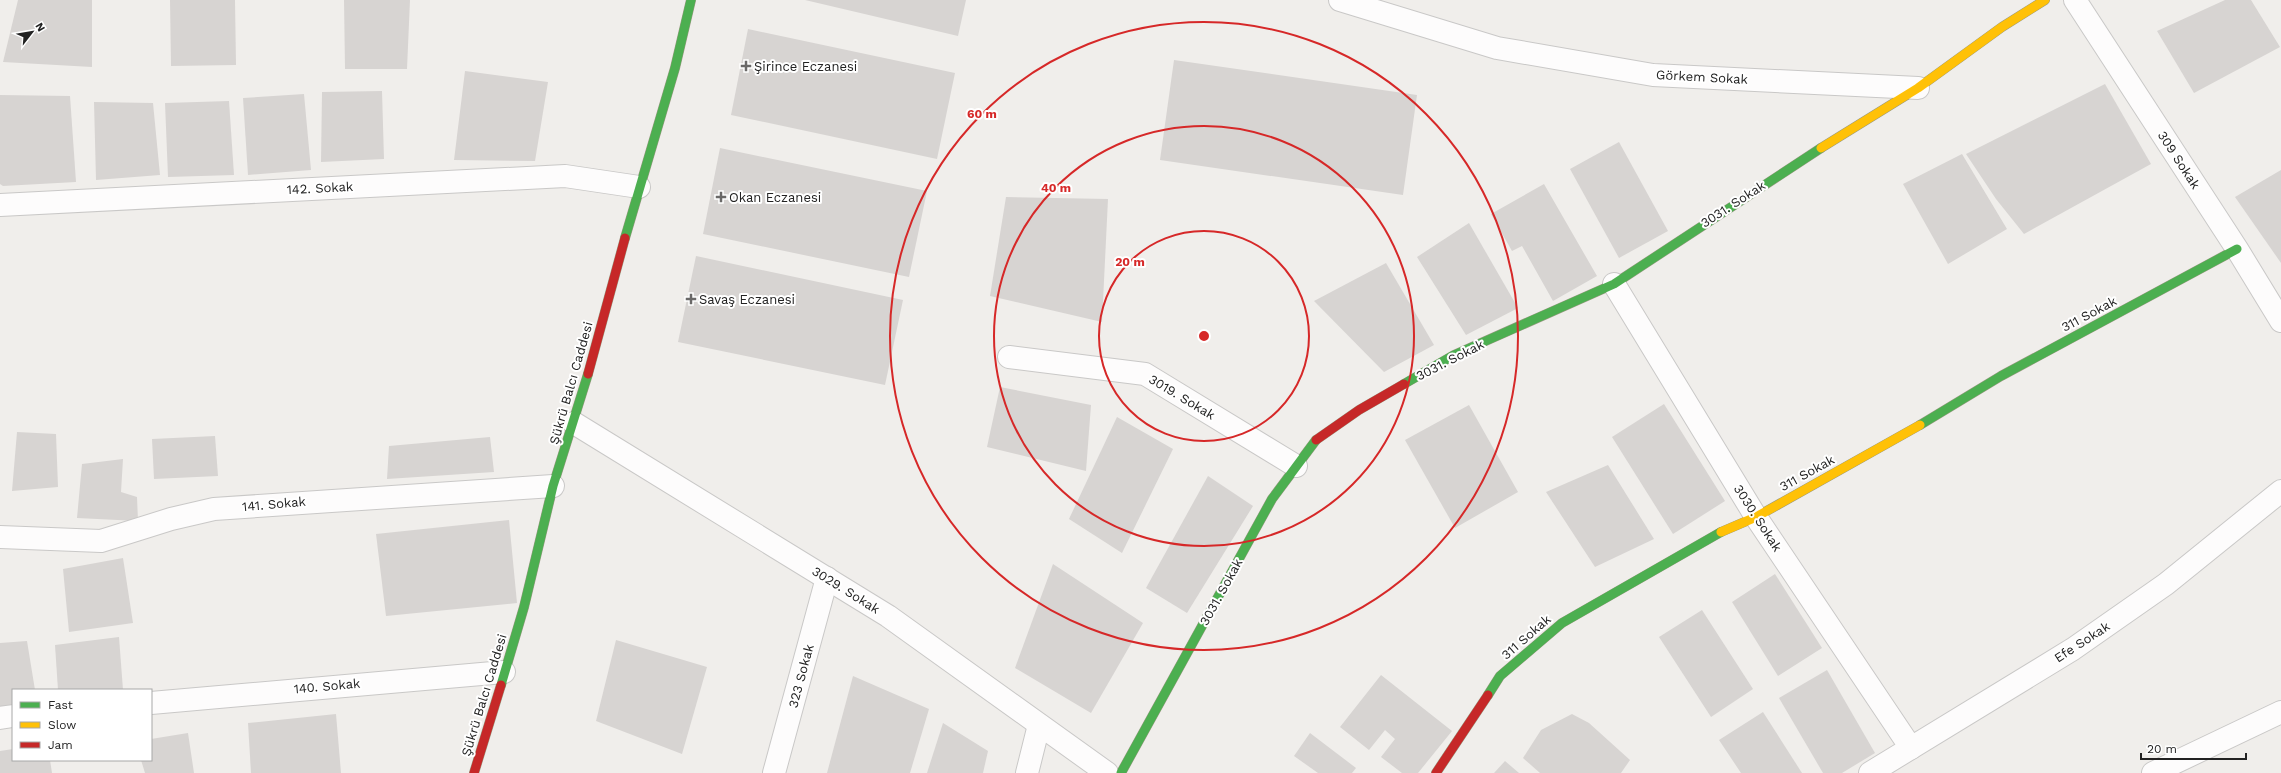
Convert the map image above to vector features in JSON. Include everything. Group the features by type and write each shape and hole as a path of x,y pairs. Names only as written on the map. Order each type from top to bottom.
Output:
{"street":[{"name":"Şükrü Balcı Caddesi","path":"474,773 524,607 553,486 574,424 639,187 675,68 692,0"},
{"name":"Görkem Sokak","path":"1340,0 1497,48 1653,75 1918,88"},
{"path":"1918,88 2002,27 2045,0"},
{"name":"309 Sokak","path":"2075,0 2237,249 2281,321"},
{"name":"3031. Sokak","path":"1121,773 1272,498 1316,439 1359,410 1454,355 1614,284 1786,170 1918,88"},
{"name":"142. Sokak","path":"0,205 565,176 639,187"},
{"name":"311 Sokak","path":"1436,773 1500,676 1562,623 1710,537 1756,517 1886,445 2001,376 2237,249"},
{"name":"3030. Sokak","path":"1614,284 1756,517 1911,748"},
{"name":"3019. Sokak","path":"1009,357 1145,374 1296,466"},
{"name":"3029. Sokak","path":"574,424 888,616 1107,773"},
{"name":"141. Sokak","path":"0,537 101,541 171,519 214,509 553,486"},
{"name":"Efe Sokak","path":"1870,773 2073,649 2166,584 2281,491"},
{"name":"323 Sokak","path":"774,773 827,578"},
{"name":"140. Sokak","path":"152,703 504,672"},
{"path":"2153,773 2281,712"},
{"path":"0,718 12,716"},
{"path":"1027,773 1039,725"}],"building":[{"path":"18,0 92,0 92,67 3,62"},
{"path":"170,0 235,0 236,65 171,66"},
{"path":"344,0 410,0 407,69 345,69"},
{"path":"805,0 966,0 958,36"},
{"path":"2225,0 2251,0 2280,47 2194,93 2157,31"},
{"path":"748,29 955,73 937,159 731,115"},
{"path":"1174,60 1417,95 1403,195 1160,160"},
{"path":"465,71 548,82 535,161 454,160"},
{"path":"2105,84 2151,164 2024,234 1996,199 1966,154"},
{"path":"382,91 384,159 321,162 322,92"},
{"path":"304,94 311,170 248,175 243,98"},
{"path":"0,95 70,96 76,182 3,186 0,184"},
{"path":"229,101 234,175 168,177 165,103"},
{"path":"94,102 153,103 160,175 96,180"},
{"path":"1619,142 1668,231 1619,258 1570,169"},
{"path":"720,148 927,191 909,277 703,234"},
{"path":"1962,154 2007,229 1948,264 1903,184"},
{"path":"2281,170 2281,263 2235,197"},
{"path":"1544,184 1597,276 1553,301 1522,246 1512,251 1491,214"},
{"path":"1006,197 1108,199 1102,322 990,296"},
{"path":"1469,223 1518,308 1466,335 1417,257"},
{"path":"696,256 903,300 885,385 678,342"},
{"path":"1386,263 1434,345 1384,372 1314,301"},
{"path":"1000,387 1091,405 1086,471 987,447"},
{"path":"1664,404 1725,501 1673,534 1612,437"},
{"path":"1469,405 1518,492 1455,528 1405,440"},
{"path":"1117,417 1173,449 1122,553 1069,519"},
{"path":"17,432 56,434 58,487 12,491"},
{"path":"215,436 218,476 154,479 152,439"},
{"path":"490,437 494,472 387,479 389,446"},
{"path":"123,459 121,492 137,497 138,521 77,518 82,464"},
{"path":"1608,465 1654,539 1595,567 1546,492"},
{"path":"1208,476 1253,506 1187,613 1146,588"},
{"path":"509,520 517,603 386,616 376,534"},
{"path":"123,558 133,623 69,632 63,569"},
{"path":"1053,564 1143,623 1091,713 1015,668"},
{"path":"1775,574 1822,648 1778,676 1732,602"},
{"path":"1702,610 1753,689 1711,717 1659,637"},
{"path":"119,637 123,689 58,689 55,645"},
{"path":"616,640 707,667 682,754 596,721"},
{"path":"27,641 35,689 12,689 12,708 0,709 0,643"},
{"path":"1827,670 1875,753 1842,773 1823,773 1779,698"},
{"path":"1381,675 1452,731 1418,773 1402,773 1381,757 1395,739 1385,730 1369,750 1340,727"},
{"path":"853,676 929,709 910,773 827,773"},
{"path":"1763,712 1802,773 1741,773 1719,740"},
{"path":"336,714 341,773 251,773 248,723"},
{"path":"1572,714 1589,723 1630,760 1621,773 1540,773 1523,758 1541,730"},
{"path":"943,723 988,751 983,773 927,773"},
{"path":"188,733 194,773 145,773 141,761 152,761 152,739"},
{"path":"1310,733 1356,768 1352,773 1318,773 1294,756"},
{"path":"12,749 12,761 50,761 52,773 0,773 0,751"},
{"path":"1505,761 1519,773 1494,773"}],"traffic: fast":[{"path":"625,238 675,68 691,0"},
{"path":"1404,384 1454,355 1614,284 1821,148"},
{"path":"1920,425 2001,376 2237,249"},
{"path":"501,685 524,607 553,486 588,374"},
{"path":"1121,773 1272,499 1316,440"},
{"path":"1488,695 1500,676 1562,623 1721,532"}],"traffic: slow":[{"path":"1821,148 1918,88 2002,27 2045,0"},
{"path":"1721,532 1756,517 1920,425"}],"traffic: jam":[{"path":"588,374 625,238"},
{"path":"1316,440 1359,410 1404,384"},
{"path":"474,773 501,685"},
{"path":"1436,773 1488,695"}],"place":[{"name":"Şirince Eczanesi","path":"746,66"},
{"name":"Okan Eczanesi","path":"721,197"},
{"name":"Savaş Eczanesi","path":"691,299"}]}
